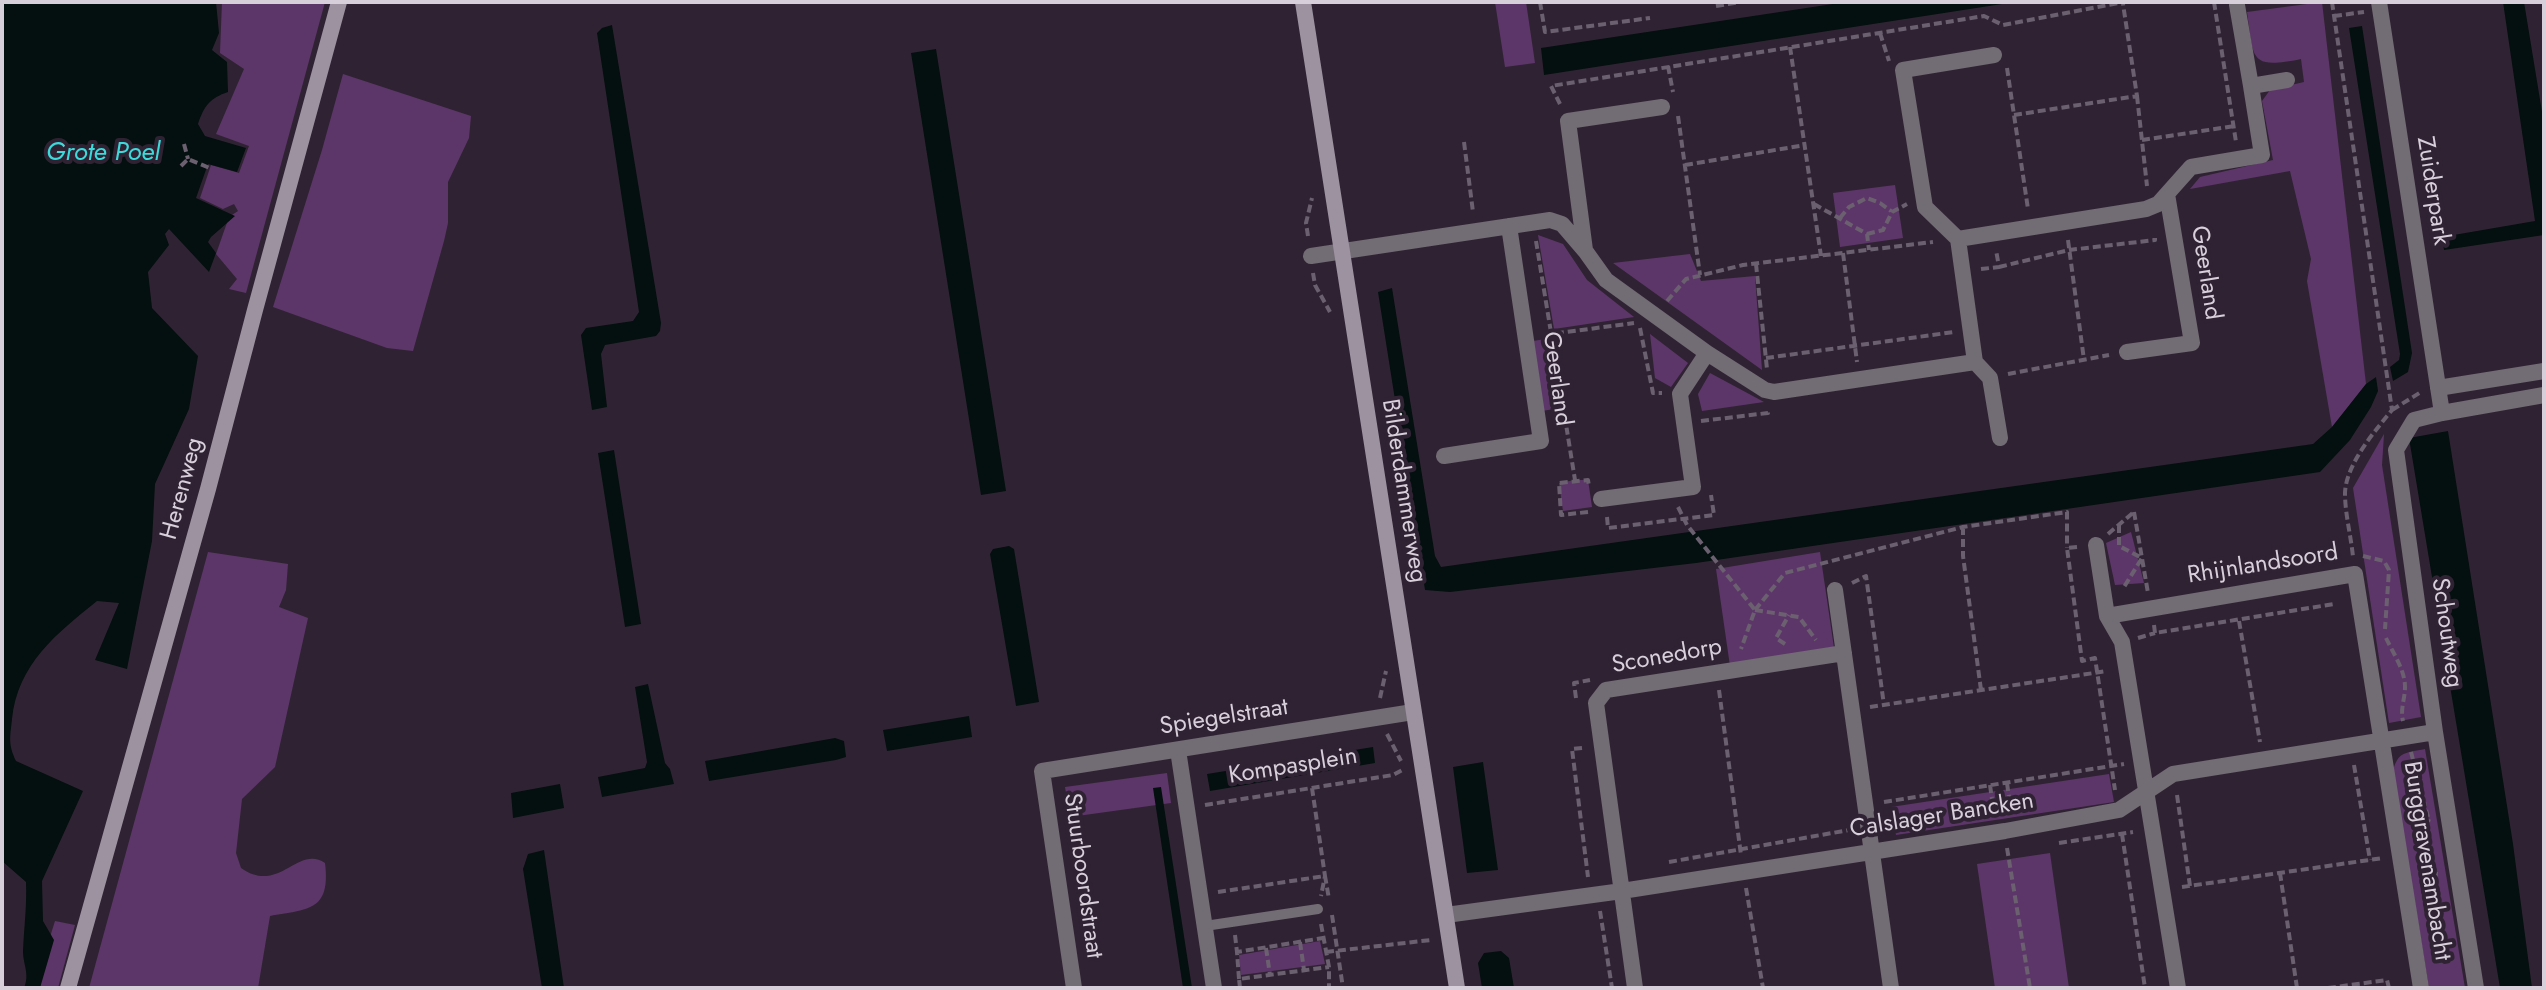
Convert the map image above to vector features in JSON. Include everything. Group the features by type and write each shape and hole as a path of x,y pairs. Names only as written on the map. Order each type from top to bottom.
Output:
{"street":[{"name":"Herenweg","path":"68,988 208,489 339,2"},
{"name":"Bilderdammerweg","path":"1303,2 1457,988"},
{"path":"2237,5 2262,155 2241,158"},
{"name":"Zuiderpark","path":"2380,6 2442,413"},
{"path":"1994,55 1903,70 1925,207 1958,239 1975,362 1990,378 2000,438"},
{"path":"2251,86 2287,80"},
{"path":"1586,252 1568,121 1669,107"},
{"name":"Geerland","path":"1958,239 2146,209 2158,204 2191,167 2241,158"},
{"name":"Geerland","path":"2127,352 2192,343 2167,194"},
{"path":"1311,256 1550,220 1562,224 1606,280 1707,353 1765,390 1774,392 1975,362"},
{"name":"Geerland","path":"1444,456 1541,441 1509,226"},
{"path":"1599,500 1693,487 1680,394 1707,353"},
{"path":"2438,388 2544,371"},
{"name":"Schoutweg","path":"2476,988 2435,732 2396,450 2414,420 2544,395"},
{"path":"2096,545 2107,616 2122,642 2127,668 2178,988"},
{"name":"Rhijnlandsoord","path":"2107,616 2355,574 2383,740"},
{"path":"1835,590 1835,654 1852,710 1891,988"},
{"name":"Sconedorp","path":"1635,988 1596,703 1606,690 1835,654"},
{"name":"Spiegelstraat","path":"1042,771 1413,712"},
{"name":"Calslager Bancken","path":"1446,915 1591,896 2119,810 2173,774 2435,732"},
{"name":"Burggravenambacht","path":"2383,740 2421,988"},
{"path":"1178,750 1214,988"},
{"name":"Stuurboordstraat","path":"1042,771 1074,988"}],"lane":[{"path":"1205,926 1318,909"}],"path":[{"path":"1540,2 1545,32 1650,18"},
{"path":"1716,6 1740,2"},
{"path":"2214,2 2233,127 2241,158"},
{"path":"2332,2 2392,410"},
{"path":"1568,121 1551,86 1984,16 2003,25 2124,3 2137,96 2014,115"},
{"path":"2334,16 2380,6"},
{"path":"1790,47 1821,256"},
{"path":"1994,55 2006,61 2031,227"},
{"path":"1669,107 1684,165 1700,275"},
{"path":"2142,140 2256,122"},
{"path":"1464,142 1476,232"},
{"path":"184,144 188,159"},
{"path":"1684,165 1805,145"},
{"path":"181,166 188,159"},
{"path":"188,159 212,169"},
{"path":"1814,204 1867,234 1883,230 1892,212 1922,193"},
{"path":"1840,218 1849,207 1867,198 1892,212"},
{"path":"2065,222 2084,360"},
{"path":"1533,223 1575,480"},
{"path":"1867,234 1869,250"},
{"path":"1963,272 1999,267 1993,234"},
{"path":"1655,316 1686,279 1700,275 1743,265 1958,239"},
{"path":"1843,253 1860,379"},
{"path":"1526,337 1639,322 1653,393 1680,394"},
{"path":"1766,358 1971,330"},
{"path":"1990,378 2127,352"},
{"path":"2436,831 2425,811 2401,715 2405,686 2403,673 2386,638 2384,613 2389,570 2384,561 2353,553 2345,491 2366,442 2392,410 2417,393 2438,388"},
{"path":"1537,416 1564,412"},
{"path":"1599,500 1593,512 1561,515 1559,483 1588,480 1599,500 1608,528 1684,518"},
{"path":"1763,988 1740,849 1725,672 1755,610 1785,573 1963,527 2067,512 2067,548 2082,661 2095,658 2145,988"},
{"path":"2096,545 2134,512 2155,633 2334,604"},
{"path":"1687,525 1755,610 1799,617 1835,654"},
{"path":"2119,525 2119,546"},
{"path":"1963,527 1963,556 1981,690"},
{"path":"2067,548 2119,546 2142,558"},
{"path":"2124,613 2124,587 2142,558"},
{"path":"1835,590 1866,576 1884,705"},
{"path":"2234,595 2265,759"},
{"path":"1789,615 1776,638 1792,649"},
{"path":"1800,639 1807,628"},
{"path":"1852,710 2127,668"},
{"path":"1602,745 1572,749 1591,896 1600,912 1612,988"},
{"path":"2354,765 2370,860"},
{"name":"Kompasplein","path":"1186,808 1393,775 1405,768"},
{"path":"2173,774 2190,886"},
{"path":"2004,831 2007,783"},
{"path":"1990,785 2004,831 2030,988"},
{"path":"1312,788 1343,988"},
{"path":"1664,863 1868,827"},
{"path":"2162,890 2401,855"},
{"path":"2433,927 2437,861"},
{"path":"2280,873 2297,988"},
{"path":"1200,894 1325,876"},
{"path":"1325,876 1318,909 1329,967 1329,988"},
{"path":"1240,988 1237,952 1324,938"},
{"path":"1326,952 1450,938"},
{"path":"1300,942 1304,970"},
{"path":"1266,948 1270,975"},
{"path":"1239,979 1329,967"},
{"path":"2328,988 2387,980 2389,988"}],"shaded area":[{"path":"222,2 325,2 246,293 229,289 237,279 216,254 229,217 238,211 234,204 223,209 200,198 211,165 239,173 249,146 216,134 244,69 220,53"},
{"path":"1495,2 1526,2 1535,63 1505,67"},
{"path":"2322,2 2366,384 2332,427 2307,281 2311,259 2290,171 2190,189 2200,177 2273,160 2262,101 2270,90 2304,82 2301,59 2271,63 2257,57 2247,12"},
{"path":"343,74 471,116 469,138 448,182 448,223 413,351 387,348 273,307"},
{"path":"1895,185 1903,238 1840,247 1833,193"},
{"path":"1538,235 1563,244 1587,280 1634,317 1554,329"},
{"path":"1690,254 1701,281 1755,276 1762,370 1613,263"},
{"path":"1650,334 1688,363 1671,387 1655,378"},
{"path":"1552,338 1560,408 1542,411 1533,341"},
{"path":"1710,373 1764,402 1702,411 1698,394"},
{"path":"2384,434 2382,465 2421,717 2389,723 2353,488"},
{"path":"1588,480 1592,507 1563,511 1559,483"},
{"path":"2131,532 2144,583 2115,585 2106,543"},
{"path":"208,552 288,564 286,590 279,607 308,618 275,767 242,799 236,853 241,868 254,875 277,873 306,860 325,863 324,891 314,905 270,916 258,988 89,988"},
{"path":"1820,552 1834,648 1730,666 1716,569"},
{"path":"2425,749 2465,988 2429,988 2393,771 2400,756"},
{"path":"1167,773 1171,803 1070,817 1065,787"},
{"path":"2109,774 2114,802 1896,835 1891,807"},
{"path":"2050,853 2069,988 1995,988 1977,864"},
{"path":"55,921 75,925 58,988 34,988"},
{"path":"1320,941 1325,964 1241,975 1239,955"}],"water":[{"name":"Grote Poel","path":"2,2 216,2 219,33 212,50 227,62 228,92 208,104 198,124 205,136 246,148 237,172 208,164 196,198 235,216 208,242 216,253 209,272 169,229 165,234 169,245 148,272 152,308 198,356 189,409 155,484 152,541 127,669 95,660 119,603 97,601 41,652 22,682 16,699 10,741 16,761 83,791 42,881 43,921 54,940 40,988 24,988 26,882 2,861"},
{"path":"1846,2 2015,2 1544,75 1541,48"},
{"path":"2503,2 2524,2 2544,124 2544,235 2444,250 2442,237 2535,221"},
{"path":"612,25 661,323 656,336 605,345 601,354 607,407 592,410 581,335 586,328 633,321 639,312 597,33"},
{"path":"2362,26 2412,353 2408,372 2393,381 2390,367 2399,360 2400,354 2349,28"},
{"path":"936,49 1006,491 981,495 911,53"},
{"path":"1392,288 1435,556 1441,567 2313,444 2332,427 2366,384 2376,377 2378,391 2350,440 2320,472 1696,563 1450,592 1425,590 1378,292"},
{"path":"2448,431 2513,844 2532,988 2500,988 2409,438"},
{"path":"614,450 641,624 625,627 598,453"},
{"path":"1009,546 1014,549 1039,702 1016,706 990,554 993,549"},
{"path":"648,684 665,763 674,784 602,797 598,777 645,768 647,762 635,687"},
{"path":"969,716 972,737 887,751 883,730"},
{"path":"835,738 844,741 846,757 709,781 705,761"},
{"path":"1373,747 1375,763 1210,791 1207,774"},
{"path":"1483,762 1498,870 1467,873 1453,767"},
{"path":"560,784 564,808 513,818 511,793"},
{"path":"1161,787 1192,988 1183,988 1153,788"},
{"path":"544,850 564,988 542,988 523,869 528,854"},
{"path":"1501,951 1509,958 1514,988 1482,988 1478,963 1484,953"}]}
